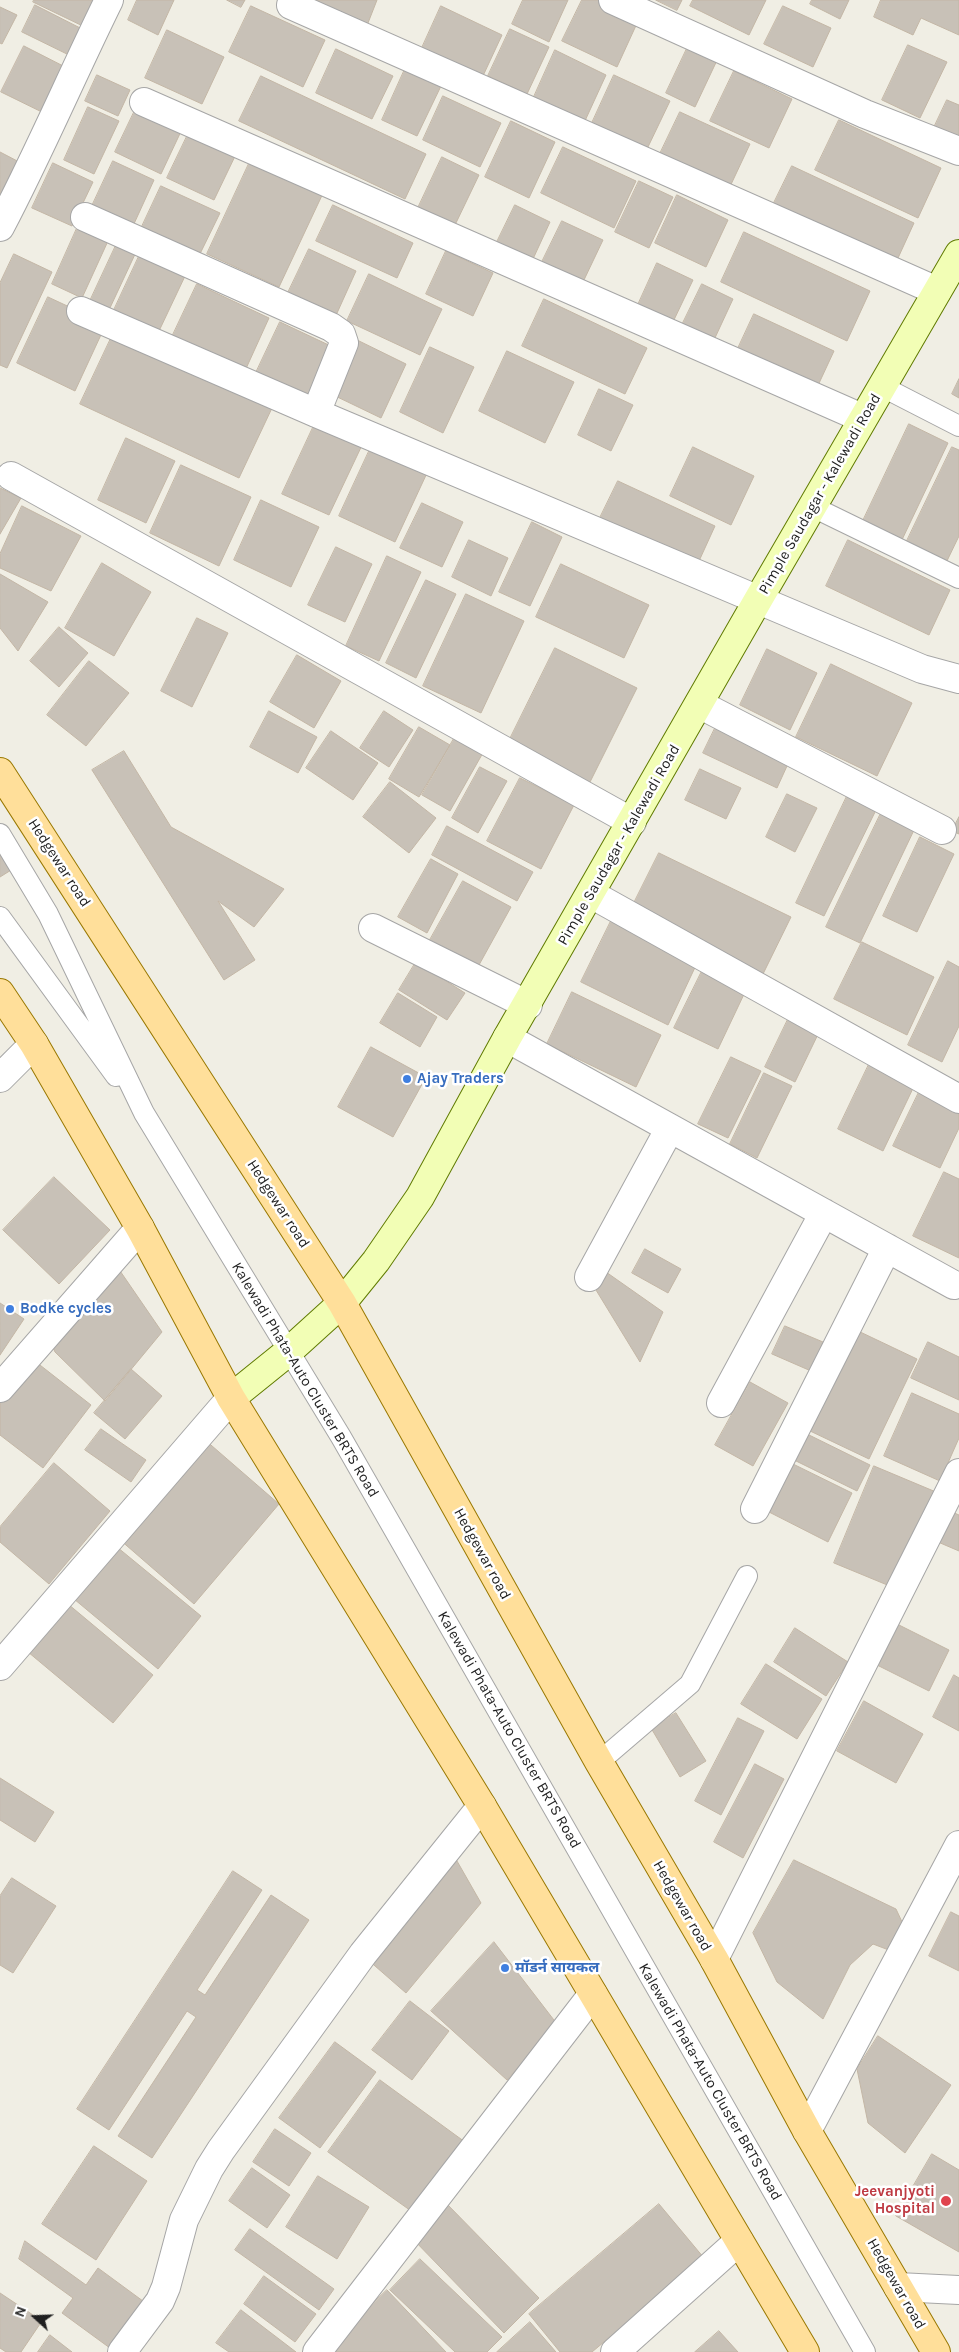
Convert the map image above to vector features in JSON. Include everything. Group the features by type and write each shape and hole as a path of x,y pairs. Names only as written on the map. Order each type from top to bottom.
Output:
{"main road":[{"name":"Pimple Saudagar - Kalewadi Road","path":"232,1398 288,1352 342,1303 376,1262 420,1197 508,1038 811,506 862,418 883,387 959,255"},
{"name":"Hedgewar road","path":"0,772 342,1303 598,1762 714,1960 806,2132 936,2352"},
{"path":"0,993 34,1044 140,1228 232,1398 482,1806 805,2352"}],"street":[{"path":"0,227 37,157 80,58 109,0"},
{"path":"613,0 865,114 959,151"},
{"path":"291,5 937,291"},
{"path":"144,102 862,418"},
{"path":"84,217 323,323 341,334 344,343 316,413"},
{"path":"81,311 316,413 922,669 958,674"},
{"path":"11,476 632,822"},
{"path":"699,704 942,830"},
{"path":"591,894 959,1099"},
{"path":"373,928 528,1005"},
{"path":"508,1038 954,1285"},
{"path":"0,1078 34,1044"},
{"path":"589,1277 670,1128"},
{"path":"721,1404 824,1213"},
{"path":"0,1388 140,1228"},
{"path":"755,1509 888,1248"},
{"path":"0,1666 232,1398"},
{"path":"714,1960 959,1473"},
{"path":"122,2352 160,2301 166,2287 184,2220 217,2156 363,1954 482,1806"},
{"path":"806,2132 959,1845"},
{"path":"317,2352 593,1994"},
{"path":"615,2352 740,2241"},
{"path":"898,2287 959,2290"}],"lane":[{"path":"883,387 959,426"},
{"path":"811,506 959,578"},
{"name":"Kalewadi Phata-Auto Cluster BRTS Road","path":"0,834 48,914 144,1113"},
{"name":"Kalewadi Phata-Auto Cluster BRTS Road","path":"0,917 144,1113 341,1438 865,2352"},
{"path":"598,1762 690,1684 747,1576"}],"building":[{"path":"34,0 103,0 89,29 33,2"},
{"path":"137,0 174,0 158,35 128,20"},
{"path":"227,0 245,0 241,7"},
{"path":"313,0 377,0 368,23"},
{"path":"523,0 568,0 549,42 512,24"},
{"path":"582,0 599,0 639,19 617,67 562,41"},
{"path":"656,0 682,0 677,10"},
{"path":"693,0 766,0 749,35 690,6"},
{"path":"812,0 849,0 840,19 810,4"},
{"path":"881,0 959,0 959,35 921,18 913,35 874,17"},
{"path":"35,5 86,31 73,57 22,32"},
{"path":"251,6 325,40 303,87 229,52"},
{"path":"441,6 502,35 482,78 421,50"},
{"path":"783,6 831,28 813,67 764,44"},
{"path":"0,7 17,15 2,44 0,43"},
{"path":"510,29 549,47 527,94 488,76"},
{"path":"167,30 224,57 202,104 145,78"},
{"path":"691,40 720,54 695,107 666,93"},
{"path":"908,45 947,62 920,118 882,100"},
{"path":"24,46 73,71 50,116 1,92"},
{"path":"336,49 393,76 372,119 316,93"},
{"path":"555,50 606,75 584,123 533,99"},
{"path":"405,69 441,86 417,136 382,120"},
{"path":"734,71 792,99 769,148 710,121"},
{"path":"97,75 130,90 118,116 85,101"},
{"path":"614,75 670,101 647,149 592,123"},
{"path":"261,76 426,154 405,199 239,121"},
{"path":"443,96 501,123 480,167 423,140"},
{"path":"947,100 959,105 959,150 930,136"},
{"path":"138,104 184,125 161,174 115,152"},
{"path":"88,107 119,121 94,174 64,160"},
{"path":"680,112 750,144 727,193 657,160"},
{"path":"839,120 941,168 918,218 815,170"},
{"path":"511,121 555,142 529,198 485,177"},
{"path":"191,128 238,150 214,200 167,178"},
{"path":"563,147 636,181 614,228 541,193"},
{"path":"0,152 23,164 0,209"},
{"path":"253,155 325,189 279,287 207,254"},
{"path":"442,157 479,175 455,225 418,208"},
{"path":"113,161 154,180 133,226 92,206"},
{"path":"53,163 93,182 72,226 32,208"},
{"path":"792,166 914,223 893,269 770,211"},
{"path":"639,181 673,197 649,248 615,232"},
{"path":"161,186 220,213 196,262 138,235"},
{"path":"677,195 728,220 706,267 655,243"},
{"path":"333,205 413,243 397,278 316,241"},
{"path":"515,205 550,222 533,259 497,242"},
{"path":"562,221 603,240 583,282 542,262"},
{"path":"78,226 108,241 82,298 52,284"},
{"path":"744,232 870,291 847,341 721,282"},
{"path":"118,241 137,250 109,310 90,301"},
{"path":"309,249 356,271 333,322 285,299"},
{"path":"446,251 493,273 473,316 426,294"},
{"path":"141,252 186,274 159,331 114,310"},
{"path":"14,254 52,272 7,368 0,365 0,283"},
{"path":"657,263 693,280 672,324 637,307"},
{"path":"369,274 442,309 420,355 347,321"},
{"path":"197,284 269,318 244,373 171,339"},
{"path":"702,284 733,299 714,340 682,325"},
{"path":"48,297 106,324 75,391 17,363"},
{"path":"544,299 647,348 625,394 522,346"},
{"path":"754,314 834,351 814,394 734,357"},
{"path":"280,322 335,348 309,405 253,379"},
{"path":"113,334 272,408 239,478 80,404"},
{"path":"353,338 406,364 381,418 327,392"},
{"path":"430,347 474,367 443,433 400,412"},
{"path":"507,351 574,382 545,443 479,411"},
{"path":"959,379 959,398 952,394"},
{"path":"599,389 633,405 611,451 578,435"},
{"path":"317,419 364,441 329,515 282,494"},
{"path":"909,424 948,443 900,544 861,525"},
{"path":"126,438 175,461 146,523 98,500"},
{"path":"371,447 427,473 395,542 339,516"},
{"path":"693,447 754,476 731,525 670,496"},
{"path":"952,447 959,450 959,536 945,565 905,545"},
{"path":"181,465 251,497 219,566 150,533"},
{"path":"618,481 715,526 694,572 596,526"},
{"path":"0,488 21,498 0,534"},
{"path":"261,500 319,527 291,587 234,560"},
{"path":"422,503 463,522 442,567 400,548"},
{"path":"22,506 81,536 51,591 0,568 0,554"},
{"path":"532,522 562,537 530,606 499,592"},
{"path":"469,540 508,558 491,596 452,577"},
{"path":"848,540 950,590 929,635 826,586"},
{"path":"336,547 372,564 345,622 308,605"},
{"path":"387,556 421,572 379,661 346,646"},
{"path":"102,563 151,592 114,656 65,628"},
{"path":"561,564 649,605 624,658 536,617"},
{"path":"0,574 48,602 18,651 0,628"},
{"path":"426,580 456,594 416,678 386,663"},
{"path":"466,594 524,621 481,713 423,686"},
{"path":"197,618 228,633 192,707 161,691"},
{"path":"59,627 88,653 59,687 30,661"},
{"path":"555,648 637,688 587,788 506,747"},
{"path":"767,649 817,673 790,730 740,705"},
{"path":"297,655 341,681 314,728 270,702"},
{"path":"89,661 129,693 86,746 47,715"},
{"path":"831,664 912,703 877,776 796,737"},
{"path":"269,711 317,737 298,773 250,747"},
{"path":"384,711 413,730 389,767 360,748"},
{"path":"719,720 792,755 777,788 703,753"},
{"path":"419,727 450,745 419,797 389,779"},
{"path":"331,731 378,763 353,800 306,768"},
{"path":"456,735 484,751 450,811 422,795"},
{"path":"124,751 171,827 284,889 254,927 218,901 255,960 224,980 92,770"},
{"path":"480,767 507,781 478,833 452,818"},
{"path":"700,769 741,788 726,819 685,800"},
{"path":"520,778 574,805 541,869 487,841"},
{"path":"390,782 436,818 409,853 363,817"},
{"path":"787,794 817,808 795,852 766,837"},
{"path":"848,794 877,808 824,916 796,903"},
{"path":"882,811 915,828 860,943 826,927"},
{"path":"959,817 959,834 952,831"},
{"path":"447,826 533,872 517,901 432,855"},
{"path":"920,837 954,854 917,932 883,916"},
{"path":"0,842 16,867 0,877"},
{"path":"659,853 791,917 763,974 631,909"},
{"path":"431,859 458,874 427,933 398,917"},
{"path":"463,881 511,907 474,974 426,947"},
{"path":"612,919 698,961 668,1025 581,982"},
{"path":"862,942 934,977 907,1035 834,999"},
{"path":"948,961 959,967 959,1026 942,1062 908,1045"},
{"path":"416,962 465,993 447,1020 399,990"},
{"path":"703,969 746,990 718,1049 674,1028"},
{"path":"572,992 661,1035 636,1087 547,1044"},
{"path":"398,993 437,1017 420,1047 380,1023"},
{"path":"793,1009 823,1024 795,1082 765,1067"},
{"path":"371,1047 426,1077 393,1137 338,1107"},
{"path":"731,1057 761,1071 728,1138 698,1124"},
{"path":"872,1058 917,1080 883,1151 838,1129"},
{"path":"764,1073 792,1086 757,1158 730,1144"},
{"path":"920,1090 959,1109 959,1128 940,1168 893,1146"},
{"path":"944,1172 959,1179 959,1258 913,1236"},
{"path":"54,1177 110,1230 59,1284 3,1230"},
{"path":"645,1249 681,1269 668,1293 632,1273"},
{"path":"116,1265 162,1332 105,1401 55,1352 52,1345"},
{"path":"606,1272 663,1312 640,1362 596,1290"},
{"path":"0,1303 24,1319 0,1355"},
{"path":"785,1326 823,1342 811,1371 772,1354"},
{"path":"856,1330 917,1359 869,1459 808,1430"},
{"path":"928,1342 959,1357 959,1400 911,1378"},
{"path":"31,1358 91,1405 43,1468 0,1435 0,1399"},
{"path":"131,1369 162,1396 125,1439 94,1413"},
{"path":"750,1382 788,1403 753,1466 715,1445"},
{"path":"912,1393 959,1414 959,1438 940,1481 884,1456"},
{"path":"101,1429 146,1460 131,1482 85,1450"},
{"path":"805,1433 870,1465 857,1491 792,1459"},
{"path":"204,1439 279,1504 194,1604 119,1539"},
{"path":"54,1463 110,1511 49,1584 0,1542 0,1527"},
{"path":"793,1464 852,1493 828,1542 769,1512"},
{"path":"874,1466 936,1492 897,1589 834,1563"},
{"path":"952,1512 959,1515 959,1551 938,1542"},
{"path":"117,1547 201,1616 158,1669 74,1599"},
{"path":"68,1604 153,1675 113,1723 28,1652"},
{"path":"891,1621 949,1650 929,1691 871,1662"},
{"path":"795,1628 848,1662 826,1696 774,1662"},
{"path":"766,1664 822,1699 797,1739 741,1704"},
{"path":"954,1675 959,1678 959,1731 933,1717"},
{"path":"864,1701 923,1734 896,1783 837,1751"},
{"path":"676,1713 706,1761 680,1777 651,1728"},
{"path":"738,1718 764,1731 721,1815 695,1801"},
{"path":"755,1764 784,1779 743,1858 714,1842"},
{"path":"0,1778 54,1812 35,1842 0,1820"},
{"path":"453,1854 481,1903 406,1993 367,1959"},
{"path":"794,1860 896,1909 903,1924 894,1952 873,1944 850,1965 823,2019 777,1982 753,1933"},
{"path":"233,1871 262,1890 197,1990 205,1995 271,1895 309,1920 152,2158 118,2136 196,2017 187,2011 109,2130 77,2109"},
{"path":"12,1878 56,1906 13,1973 0,1965 0,1896"},
{"path":"951,1912 959,1916 959,1971 929,1956"},
{"path":"494,1942 557,2024 507,2080 431,2011"},
{"path":"410,2001 449,2031 412,2080 372,2050"},
{"path":"878,2036 951,2085 905,2153 868,2123 857,2069"},
{"path":"335,2042 376,2072 320,2148 279,2118"},
{"path":"380,2080 465,2142 414,2213 328,2152"},
{"path":"275,2129 311,2153 289,2186 253,2162"},
{"path":"94,2146 147,2181 96,2260 42,2224"},
{"path":"932,2154 959,2170 959,2252 896,2216"},
{"path":"252,2168 290,2195 267,2228 229,2201"},
{"path":"318,2176 369,2207 337,2259 286,2227"},
{"path":"445,2202 539,2298 504,2333 410,2236"},
{"path":"659,2204 704,2258 592,2352 560,2352 529,2314"},
{"path":"250,2229 334,2289 319,2310 235,2250"},
{"path":"25,2241 86,2285 98,2268 147,2304 114,2351 62,2313 73,2298 19,2259"},
{"path":"420,2259 502,2337 487,2352 455,2352 390,2290"},
{"path":"264,2276 316,2314 295,2342 244,2304"},
{"path":"387,2290 446,2352 323,2352"},
{"path":"0,2293 42,2321 21,2352 6,2352 0,2348"},
{"path":"241,2310 296,2352 229,2352 216,2343"},
{"path":"530,2322 556,2352 497,2352"},
{"path":"719,2331 738,2352 695,2352"},
{"path":"50,2335 72,2352 38,2352"}],"place":[{"name":"Ajay Traders","path":"407,1079"},
{"name":"Bodke cycles","path":"10,1309"},
{"name":"मॉडर्न सायकल","path":"505,1968"},
{"name":"Jeevanjyoti Hospital","path":"946,2201"}]}
